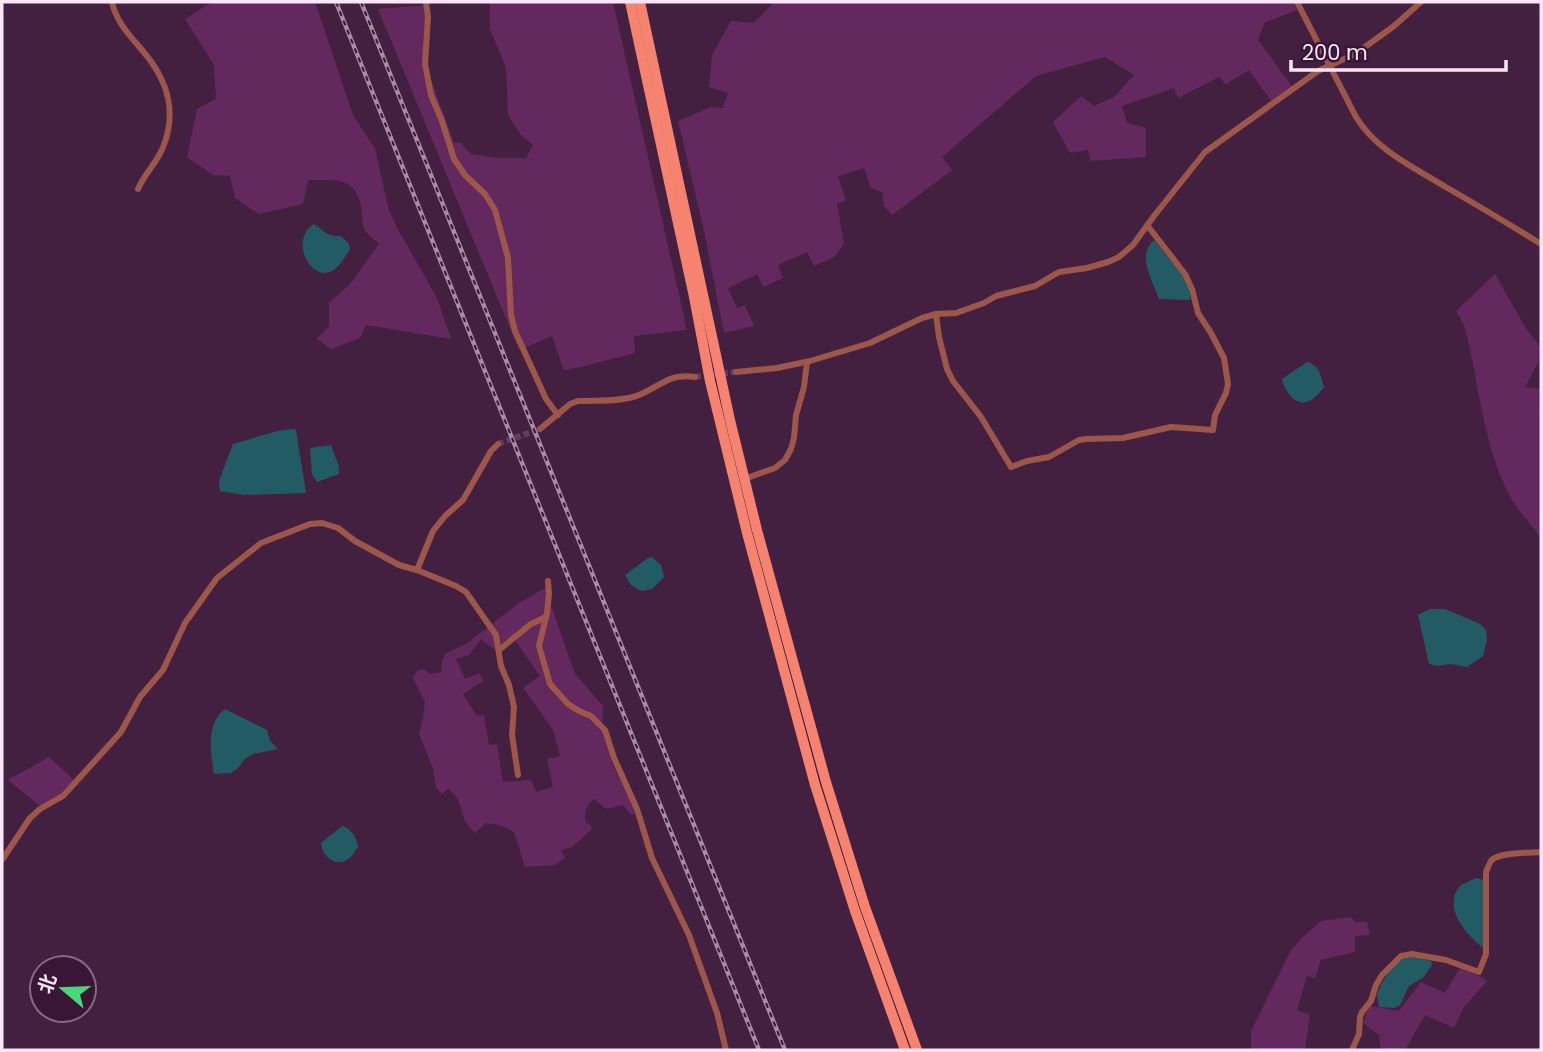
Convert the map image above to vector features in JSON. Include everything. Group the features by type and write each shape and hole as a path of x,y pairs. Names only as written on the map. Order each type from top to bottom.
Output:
{"main road":[{"path":"629,2 715,402 747,533 815,785 855,911 905,1050"},
{"path":"640,2 744,480 826,782 865,907 916,1050"}],"street":[{"path":"112,2 117,18 150,60 169,96 170,118 165,142 158,159 138,189"},
{"path":"426,2 428,18 425,64 431,95 454,159 468,178 485,194 495,210 508,258 512,319 545,399 558,415"},
{"path":"1297,2 1356,117 1377,142 1541,244"},
{"path":"736,372 807,362 870,343 922,318 956,313 996,296 1035,286 1059,272 1108,262 1124,254 1205,152 1318,71 1365,47 1421,2"},
{"path":"936,314 953,381 981,417 1012,467 1049,457 1079,440 1124,438 1171,428 1213,430 1217,410 1228,384 1224,358 1198,313 1185,274 1147,225"},
{"path":"744,480 775,468 788,455 793,444 807,362"},
{"path":"540,429 570,404 578,401 633,397 672,377 695,377"},
{"path":"417,570 433,531 463,500 491,451 498,444"},
{"path":"2,860 30,818 63,796 121,732 141,697 163,670 185,624 217,578 265,540 310,524 322,523 338,528 355,541 398,565 417,570 466,592 496,635 501,666 514,707 512,735 518,775"},
{"path":"548,581 546,617 539,646 550,684 568,704 591,716 605,730 614,758 638,809 652,858 689,935 715,1006 726,1050"},
{"path":"499,650 531,624 546,617"},
{"path":"1352,1050 1359,1034 1362,1012 1371,1001 1382,975 1401,956 1412,954 1446,960 1479,972 1486,954 1486,872 1490,862 1500,855 1541,852"}],"shaded area":[{"path":"212,2 315,2 353,115 375,149 389,210 437,298 451,339 366,325 360,338 331,349 317,339 329,326 329,303 352,282 379,244 365,230 361,206 353,189 342,181 308,180 303,204 259,214 235,198 230,176 213,175 187,157 197,109 216,99 214,65 185,19"},
{"path":"490,2 613,2 687,330 634,336 635,353 564,370 552,336 519,350 378,9 428,5 429,74 454,143 461,143 471,154 497,158 526,158 533,145 521,135 508,115 506,68 490,29"},
{"path":"774,2 1294,2 1297,10 1264,23 1258,40 1292,86 1271,101 1249,70 1226,84 1219,77 1178,98 1174,88 1122,106 1127,123 1146,128 1146,157 1091,161 1088,150 1070,153 1053,122 1081,96 1094,106 1114,97 1134,75 1105,57 1036,76 942,157 952,170 892,215 884,206 882,192 871,188 864,168 838,176 846,200 837,204 844,244 834,257 814,266 807,252 778,265 783,278 763,287 757,274 728,288 737,308 745,305 754,326 724,333 703,226 678,121 711,107 723,108 728,93 709,87 712,55 731,21 754,23"},
{"path":"314,224 329,234 341,236 349,244 350,250 332,271 324,273 316,270 305,257 303,239"},
{"path":"1154,240 1186,281 1190,300 1159,299 1146,261 1146,253"},
{"path":"1495,274 1525,327 1541,348 1541,357 1525,387 1541,389 1541,539 1512,500 1495,462 1468,340 1456,311"},
{"path":"1307,362 1317,368 1324,387 1311,400 1301,402 1292,397 1282,379"},
{"path":"294,429 306,493 244,495 220,491 219,481 233,444"},
{"path":"331,445 339,474 317,482 312,474 310,448"},
{"path":"652,557 661,565 664,577 652,589 641,591 631,585 625,575"},
{"path":"545,588 575,674 603,706 602,729 613,766 631,799 635,814 631,815 623,805 606,809 594,799 585,815 586,822 592,826 591,830 572,847 561,850 565,858 555,865 525,867 514,832 500,825 486,823 475,833 464,820 459,802 453,793 448,789 442,794 436,788 433,768 419,734 425,702 413,678 417,671 423,669 430,674 441,672 445,654 466,644 519,603","holes":["512,636 540,676 523,688 553,730 560,756 547,759 553,787 536,792 531,780 503,782 497,744 489,745 484,715 477,716 463,694 483,681 479,673 465,679 456,659 469,655 481,639 494,649"]},
{"path":"1430,609 1445,609 1480,624 1486,630 1487,639 1483,656 1467,667 1429,664 1418,615"},
{"path":"225,709 267,730 270,741 278,749 253,754 231,773 214,774 212,731 214,723"},
{"path":"49,757 74,780 56,799 40,806 8,780"},
{"path":"342,826 353,834 358,847 351,857 336,862 324,853 321,843"},
{"path":"1476,878 1484,880 1484,947 1464,929 1454,906 1458,888"},
{"path":"1351,917 1355,922 1367,922 1370,935 1355,936 1355,952 1321,960 1315,978 1307,976 1297,1010 1310,1015 1305,1050 1251,1050 1251,1031 1291,950 1321,921"},
{"path":"1409,956 1431,961 1432,965 1424,977 1409,986 1400,1005 1394,1008 1379,1007 1377,995 1381,984 1398,959"},
{"path":"1460,968 1487,981 1464,1007 1454,1028 1425,1015 1405,1050 1381,1050 1379,1035 1363,1023 1369,1006 1399,1011 1421,982 1445,993"}],"tunnel":[{"path":"695,377 736,372"},
{"path":"498,444 540,429"}],"railway":[{"path":"336,2 759,1050"},
{"path":"361,2 785,1050"}]}
